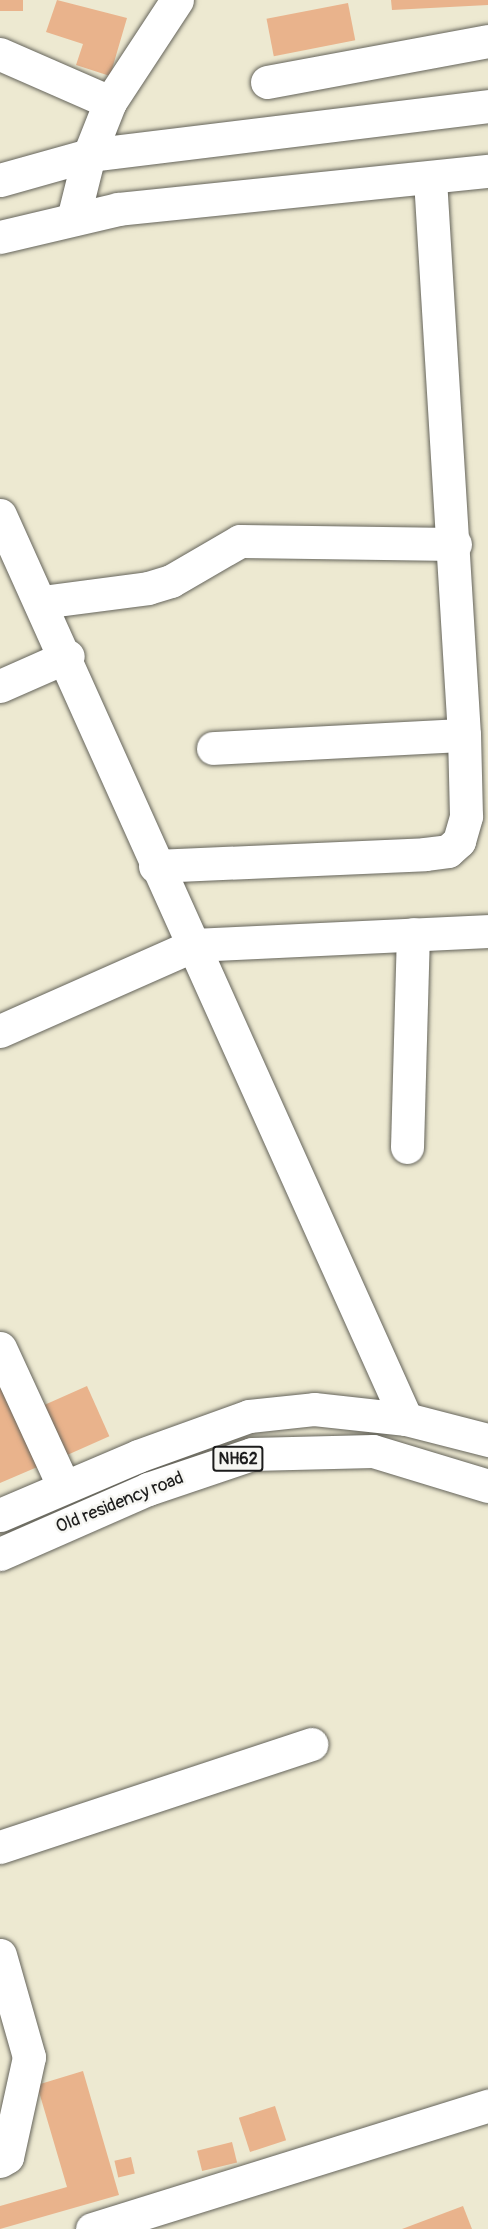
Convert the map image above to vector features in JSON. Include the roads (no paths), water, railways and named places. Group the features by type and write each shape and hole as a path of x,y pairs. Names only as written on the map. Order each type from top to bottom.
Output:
{"main road":[{"path":"73,219 88,155 110,102 177,0"},
{"path":"267,82 488,41"},
{"path":"0,54 110,102"},
{"path":"0,180 88,155 488,106"},
{"path":"0,237 118,208 430,179 488,171"},
{"path":"156,866 448,851 459,841 465,816 464,735 455,544 430,179"},
{"path":"0,515 68,656 156,866 194,945 406,1419"},
{"path":"42,602 147,588 240,541 455,544"},
{"path":"0,686 68,656"},
{"path":"213,748 464,735"},
{"path":"0,1031 194,945 488,931"},
{"path":"406,1147 413,934"},
{"path":"0,1348 64,1487"},
{"name":"Old residency road","path":"0,1515 64,1487 249,1416 314,1408 406,1419 488,1440"},
{"name":"Old residency road","path":"0,1554 147,1489 252,1454 373,1451 488,1486"},
{"path":"0,1847 311,1744"},
{"path":"0,1955 29,2057 8,2157 0,2161"},
{"path":"92,2229 488,2106"}]}
